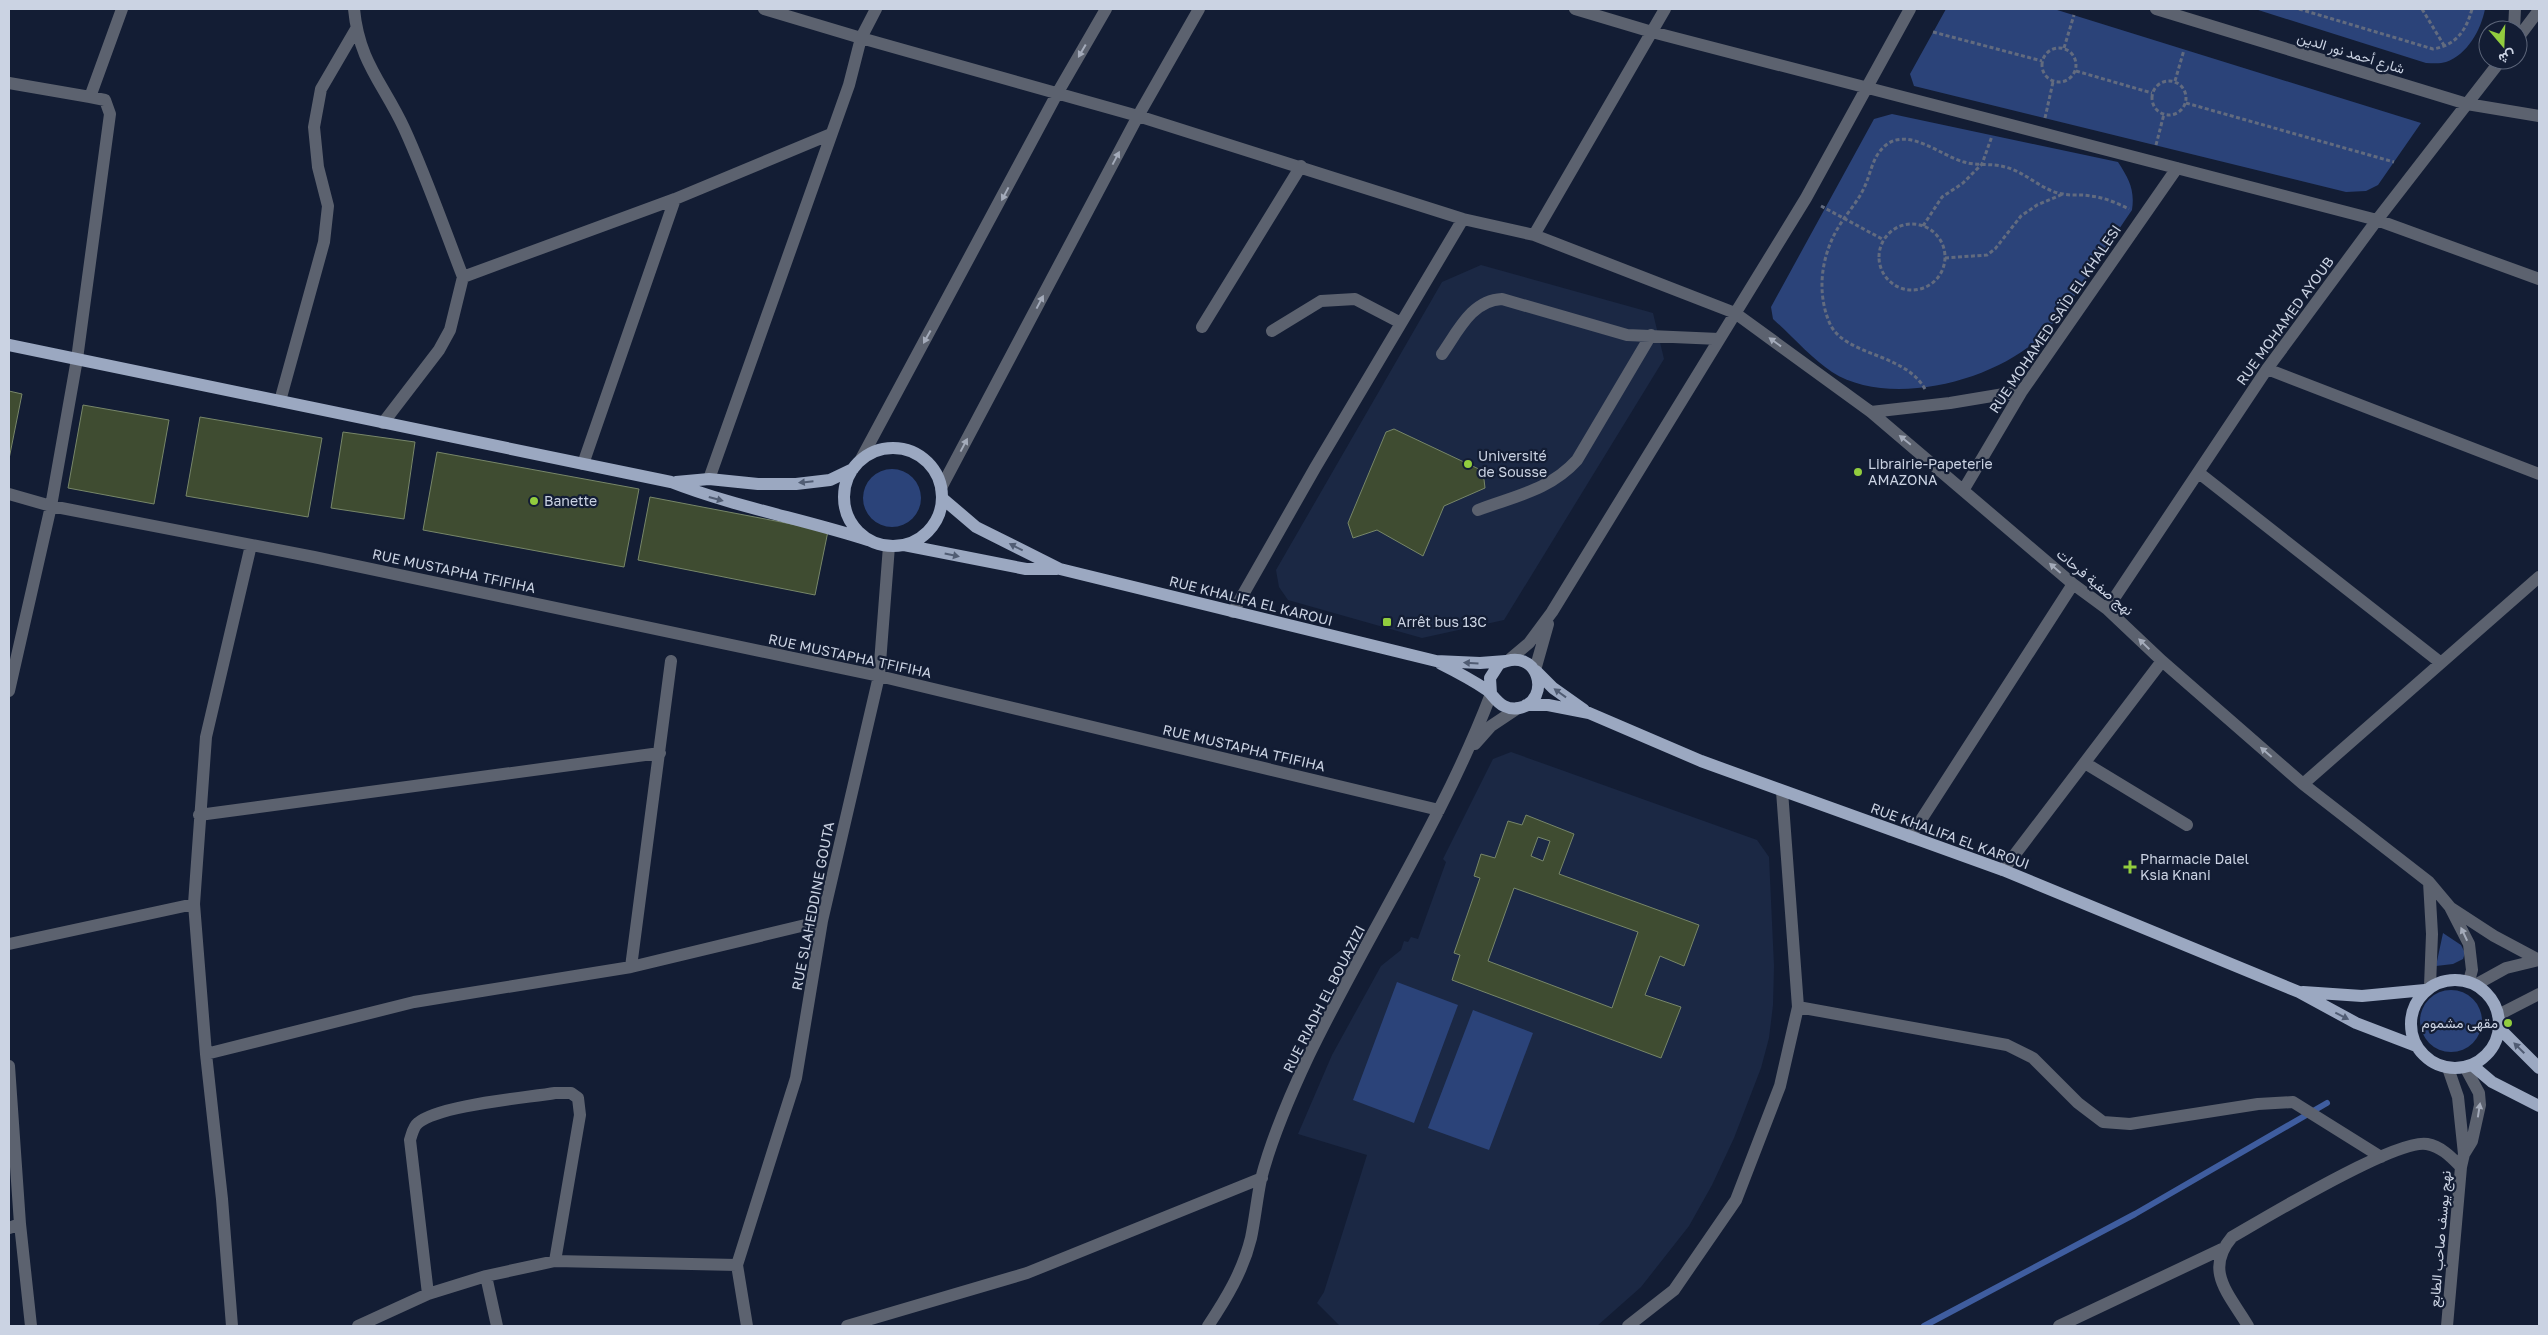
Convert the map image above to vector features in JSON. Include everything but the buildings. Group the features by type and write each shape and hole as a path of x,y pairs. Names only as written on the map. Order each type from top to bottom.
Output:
{"main road":[{"path":"9,345 670,482 706,496 817,524 889,546 904,545 919,538 931,528 939,514 942,493 936,473 924,460 910,451 893,448 876,451 830,480 796,484 758,484 709,479 670,482"},
{"path":"857,464 846,484 844,500 847,516 856,530 868,540"},
{"name":"RUE KHALIFA EL KAROUI","path":"942,493 976,527 1060,569 1436,661 1480,663 1508,660"},
{"name":"RUE KHALIFA EL KAROUI","path":"904,545 1026,569 1060,569"},
{"path":"1508,660 1524,661 1534,670 1539,685 1532,700 1522,707 1502,705 1491,694 1490,678 1499,664 1508,660"},
{"name":"RUE KHALIFA EL KAROUI","path":"1436,661 1473,680 1491,694"},
{"name":"RUE KHALIFA EL KAROUI","path":"1534,670 1553,688 1588,713"},
{"name":"RUE KHALIFA EL KAROUI","path":"1522,707 1548,705 1588,713 1701,761 2003,870 2300,992 2356,1023 2416,1046"},
{"path":"2454,979 2473,983 2493,1000 2498,1015 2499,1028 2493,1045 2484,1057 2468,1066 2448,1068 2426,1058 2416,1046 2411,1032 2410,1017 2416,1002 2428,988 2454,979"},
{"name":"RUE KHALIFA EL KAROUI","path":"2300,992 2362,996 2428,988"},
{"path":"2499,1028 2539,1068"},
{"path":"2468,1066 2492,1082 2539,1106"}],"street":[{"path":"90,96 122,9"},
{"path":"354,9 356,29 367,63 404,127 463,277 450,330 439,350 383,423"},
{"name":"نهج صفية فرحات","path":"764,9 779,10 861,38 1138,116 1463,219 1534,236 1736,313 1870,412 1964,489 2073,584 2107,609 2162,661 2303,784 2429,882 2450,907 2469,944 2473,983"},
{"path":"709,479 849,85 861,38 876,9"},
{"path":"857,464 1058,92 1106,9"},
{"path":"942,493 1138,116 1200,9"},
{"path":"1575,9 1652,32 2377,220 2539,279"},
{"path":"1534,236 1665,9"},
{"path":"1508,660 1529,643 1552,612 1806,198 1869,88 1910,9"},
{"path":"1903,24 1917,9"},
{"name":"شارع أحمد نور الدين","path":"2156,9 2467,104 2539,116"},
{"path":"2528,25 2539,10"},
{"path":"280,401 324,242 328,206 318,167 314,127 321,89 356,29"},
{"name":"RUE MOHAMED AYOUB","path":"2107,609 2267,368 2377,220 2493,70"},
{"path":"9,83 105,100 110,114 78,359 51,506 9,691"},
{"path":"463,277 676,198 832,134"},
{"path":"1202,327 1300,166"},
{"name":"RUE MOHAMED SAÏD EL KHALESI","path":"1964,489 2022,390 2176,168"},
{"path":"583,464 676,198"},
{"path":"1233,612 1463,219"},
{"path":"1272,331 1321,301 1330,300 1355,299 1401,323"},
{"path":"1442,354 1474,308 1491,300 1502,299 1627,335 1719,339"},
{"path":"1478,510 1544,487 1563,476 1577,460 1650,335"},
{"path":"2267,368 2539,474"},
{"path":"1870,412 1934,405 2022,390"},
{"path":"2199,473 2441,664"},
{"name":"RUE MUSTAPHA TFIFIHA","path":"9,494 51,506 251,545 879,676 1439,810"},
{"path":"232,1326 222,1199 206,1054 194,904 206,736 251,545"},
{"name":"RUE SLAHEDDINE GOUTA","path":"737,1266 796,1078 822,921 879,676 889,546"},
{"path":"2303,784 2539,578"},
{"path":"1910,837 2073,584"},
{"path":"1534,670 1552,612"},
{"path":"631,967 671,661"},
{"path":"2003,870 2162,661"},
{"name":"RUE RIADH EL BOUAZIZI","path":"1208,1326 1229,1296 1242,1267 1250,1240 1262,1178 1309,1056 1470,750 1491,694"},
{"name":"RUE RIADH EL BOUAZIZI","path":"1470,750 1491,726 1522,707"},
{"path":"199,815 660,753"},
{"path":"2085,764 2187,826"},
{"path":"1628,1326 1674,1290 1736,1200 1780,1086 1798,1007 1782,791"},
{"path":"2428,988 2432,934 2429,882"},
{"path":"9,944 194,904"},
{"path":"2450,907 2494,936 2539,960"},
{"path":"206,1054 414,1002 631,967 822,921"},
{"path":"2473,983 2501,970 2539,960"},
{"path":"2498,1015 2539,994"},
{"path":"1798,1007 2007,1045 2033,1058 2078,1103 2103,1122 2130,1124 2258,1104 2293,1102 2382,1157"},
{"path":"9,1066 14,1226 31,1326"},
{"name":"نهج يوسف صاحب الطابع","path":"2450,1323 2461,1167 2464,1154 2472,1141 2480,1104 2479,1093 2468,1066"},
{"name":"نهج يوسف صاحب الطابع","path":"2448,1068 2458,1096 2464,1154"},
{"path":"428,1294 410,1140 414,1126 420,1121 447,1111 555,1093 570,1093 578,1098 580,1115 555,1262"},
{"path":"2059,1326 2222,1249 2232,1237 2346,1173 2382,1157 2425,1144 2444,1151 2461,1167"},
{"path":"847,1326 1027,1273 1262,1178"},
{"path":"2222,1249 2218,1266 2220,1278 2248,1326"},
{"path":"358,1326 428,1294 486,1276 555,1262 737,1266 747,1326"},
{"path":"486,1276 497,1326"}],"path":[{"path":"2299,9 2433,49 2444,47 2455,41 2463,32 2472,9"},
{"path":"2422,9 2444,47"},
{"path":"2064,48 2074,15"},
{"path":"1933,32 2042,61"},
{"path":"2064,48 2073,54 2076,71 2073,76 2063,82 2053,82 2043,73 2042,61 2053,49 2064,48"},
{"path":"2175,81 2184,50"},
{"path":"2076,71 2152,93"},
{"path":"2163,81 2175,81 2186,92 2186,103 2178,112 2164,114 2153,105 2152,93 2158,84 2163,81"},
{"path":"2042,132 2053,82"},
{"path":"2186,103 2394,162"},
{"path":"2152,161 2164,114"},
{"path":"1923,226 1942,197 1963,183 1982,164 1997,121"},
{"path":"1934,405 1921,381 1888,358 1845,342 1831,326 1821,299 1823,267 1834,234 1864,188 1874,159 1886,145 1899,140 1918,141 1965,163 2005,167 2048,190 2063,194 2090,196 2120,204 2143,215"},
{"path":"1945,258 1987,255 1995,249 2021,216 2063,194"},
{"path":"1806,198 1884,240"},
{"path":"1902,225 1923,226 1939,238 1945,258 1937,278 1929,285 1918,289 1907,289 1892,282 1881,270 1879,258 1884,240 1893,230 1902,225"}],"shaded area":[{"path":"1946,9 2054,9 2421,123 2378,185 2366,191 2346,192 1914,86 1910,74"},
{"path":"2255,9 2485,9 2482,20 2478,20 2478,29 2467,48 2454,59 2446,62 2426,63"},
{"path":"1892,114 2118,162 2128,179 2133,196 2132,210 2099,260 2063,311 2038,339 2018,354 1994,367 1967,378 1909,389 1881,388 1855,383 1832,372 1809,354 1773,319 1771,307 1874,119"},
{"name":"Université de Sousse","path":"1481,265 1653,313 1664,359 1504,620 1422,638 1288,600 1279,587 1276,570 1442,282"},
{"path":"886,469 898,469 913,477 921,492 921,504 913,519 898,527 886,527 871,519 863,504 863,492 871,477"},
{"path":"1511,752 1757,840 1769,857 1774,966 1773,1005 1769,1038 1761,1068 1734,1138 1712,1185 1689,1226 1641,1287 1597,1326 1340,1326 1317,1303 1324,1292 1367,1155 1298,1134 1332,1055 1381,966 1401,950 1404,941 1408,942 1411,937 1418,939 1446,862 1443,859 1493,759"},
{"path":"2443,933 2461,945 2465,953 2463,959 2453,964 2436,966"},
{"path":"1397,982 1458,1005 1414,1123 1353,1100"},
{"path":"2451,990 2463,993 2473,999 2479,1009 2482,1021 2479,1033 2473,1043 2463,1049 2451,1052 2439,1049 2429,1043 2423,1033 2420,1021 2423,1009 2429,999 2439,993"},
{"path":"1473,1010 1533,1033 1489,1150 1428,1128"}],"waterway":[{"path":"1924,1326 2135,1214 2327,1103"}],"place":[{"name":"Université de Sousse","path":"1468,464"},
{"name":"Librairie-Papeterie AMAZONA","path":"1858,472"},
{"name":"Banette","path":"534,501"},
{"name":"Arrêt bus 13C","path":"1387,622"},
{"name":"Pharmacie Dalel Ksia Knani","path":"2130,867"},
{"name":"مقهى مشموم","path":"2508,1023"}]}
